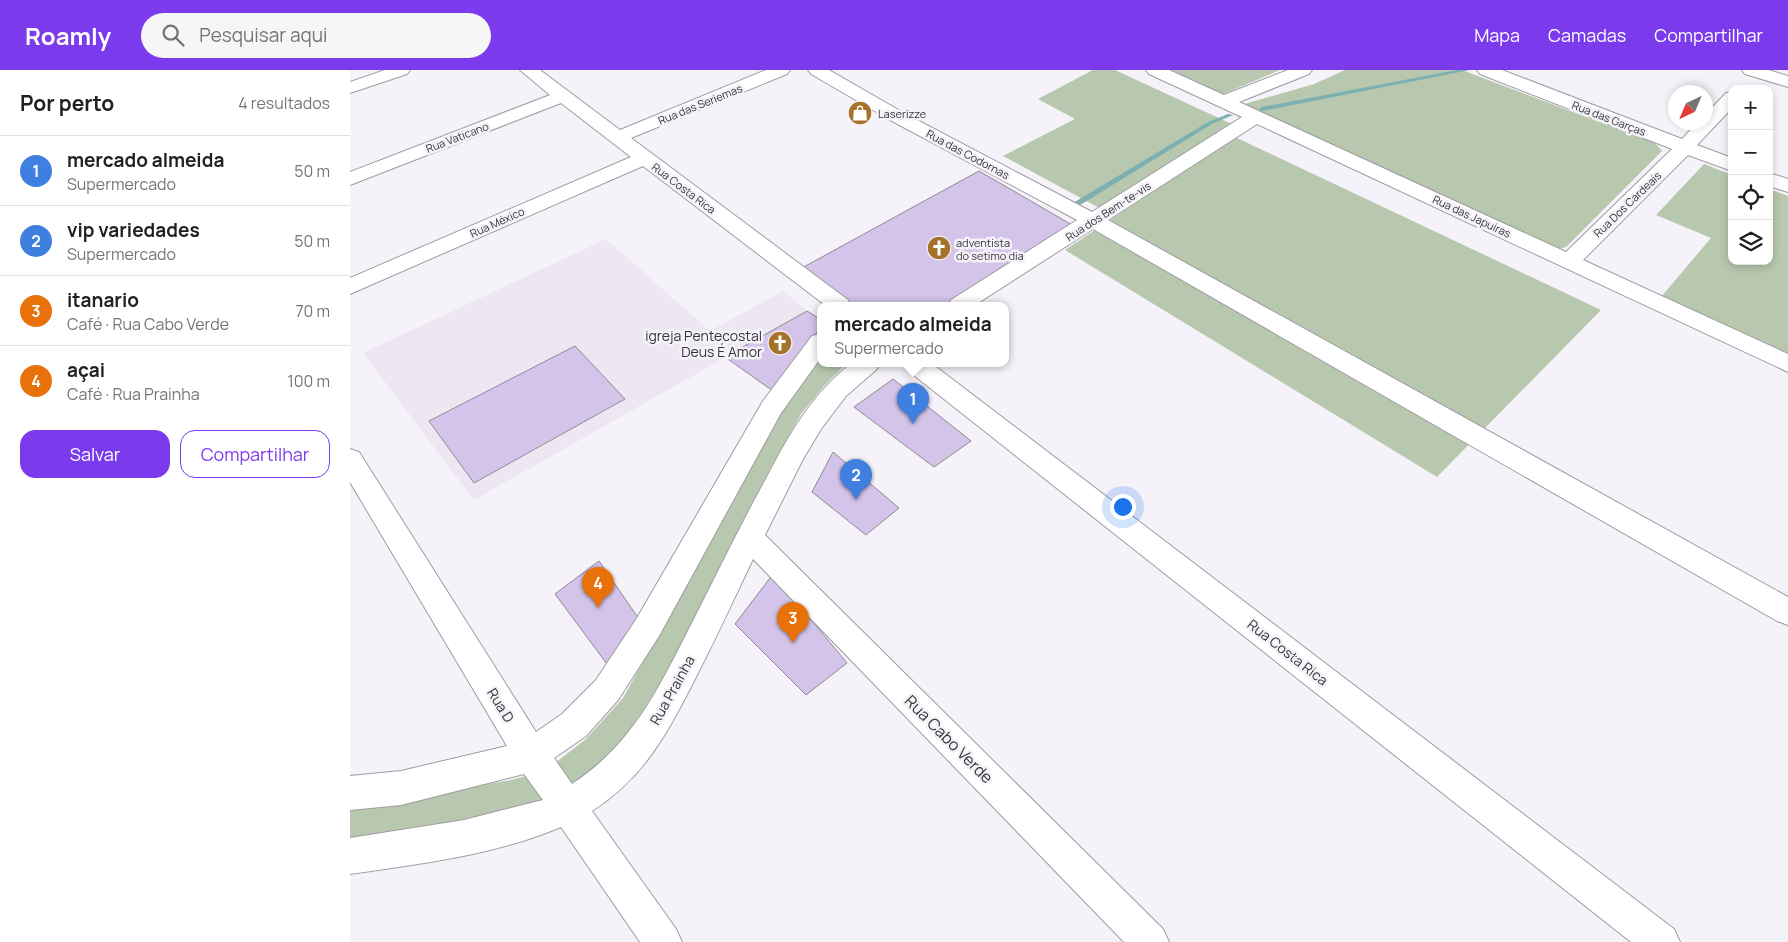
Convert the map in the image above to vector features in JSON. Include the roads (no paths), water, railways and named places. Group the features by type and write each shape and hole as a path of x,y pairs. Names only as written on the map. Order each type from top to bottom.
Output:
{"street":[{"path":"350,88 401,70"},
{"name":"Rua Costa Rica","path":"529,70 836,302"},
{"name":"Rua das Seriemas","path":"618,137 781,70"},
{"name":"Rua das Codornas","path":"818,70 896,116 1094,221 1788,612"},
{"name":"Rua das Japuiras","path":"1155,70 1258,116 1788,364"},
{"path":"1225,101 1303,70"},
{"name":"Rua das Garças","path":"1486,70 1728,163"},
{"path":"1742,85 1754,70 1788,82"},
{"name":"Rua Vaticano","path":"350,179 563,96"},
{"name":"Rua Dos Cardeais","path":"1569,261 1685,147 1728,101"},
{"name":"Rua dos Bem-te-vis","path":"964,302 1258,116"},
{"name":"Rua México","path":"350,287 644,158"},
{"path":"1773,180 1788,186"},
{"path":"350,793 400,788 515,761 574,725 607,690 648,627 772,408 817,346"},
{"name":"Rua Prainha","path":"350,856 458,841 534,821 567,806 615,772 638,748 666,706 702,637 749,537 799,441 832,395 862,367"},
{"name":"Rua Costa Rica","path":"920,367 1661,942"},
{"name":"Rua D","path":"350,459 530,753 663,942"},
{"name":"Rua Cabo Verde","path":"749,537 1150,942"}],"waterway":[{"path":"1262,109 1467,70"},
{"path":"1077,203 1210,123 1230,115"}],"place":[{"name":"Laserizze","path":"860,113"},
{"name":"adventista do setimo dia","path":"939,248"},
{"name":"igreja Pentecostal Deus É Amor","path":"780,343"},
{"name":"mercado almeida","path":"913,424"},
{"name":"vip variedades","path":"856,500"},
{"name":"açai","path":"598,608"},
{"name":"itanario","path":"793,643"}]}
